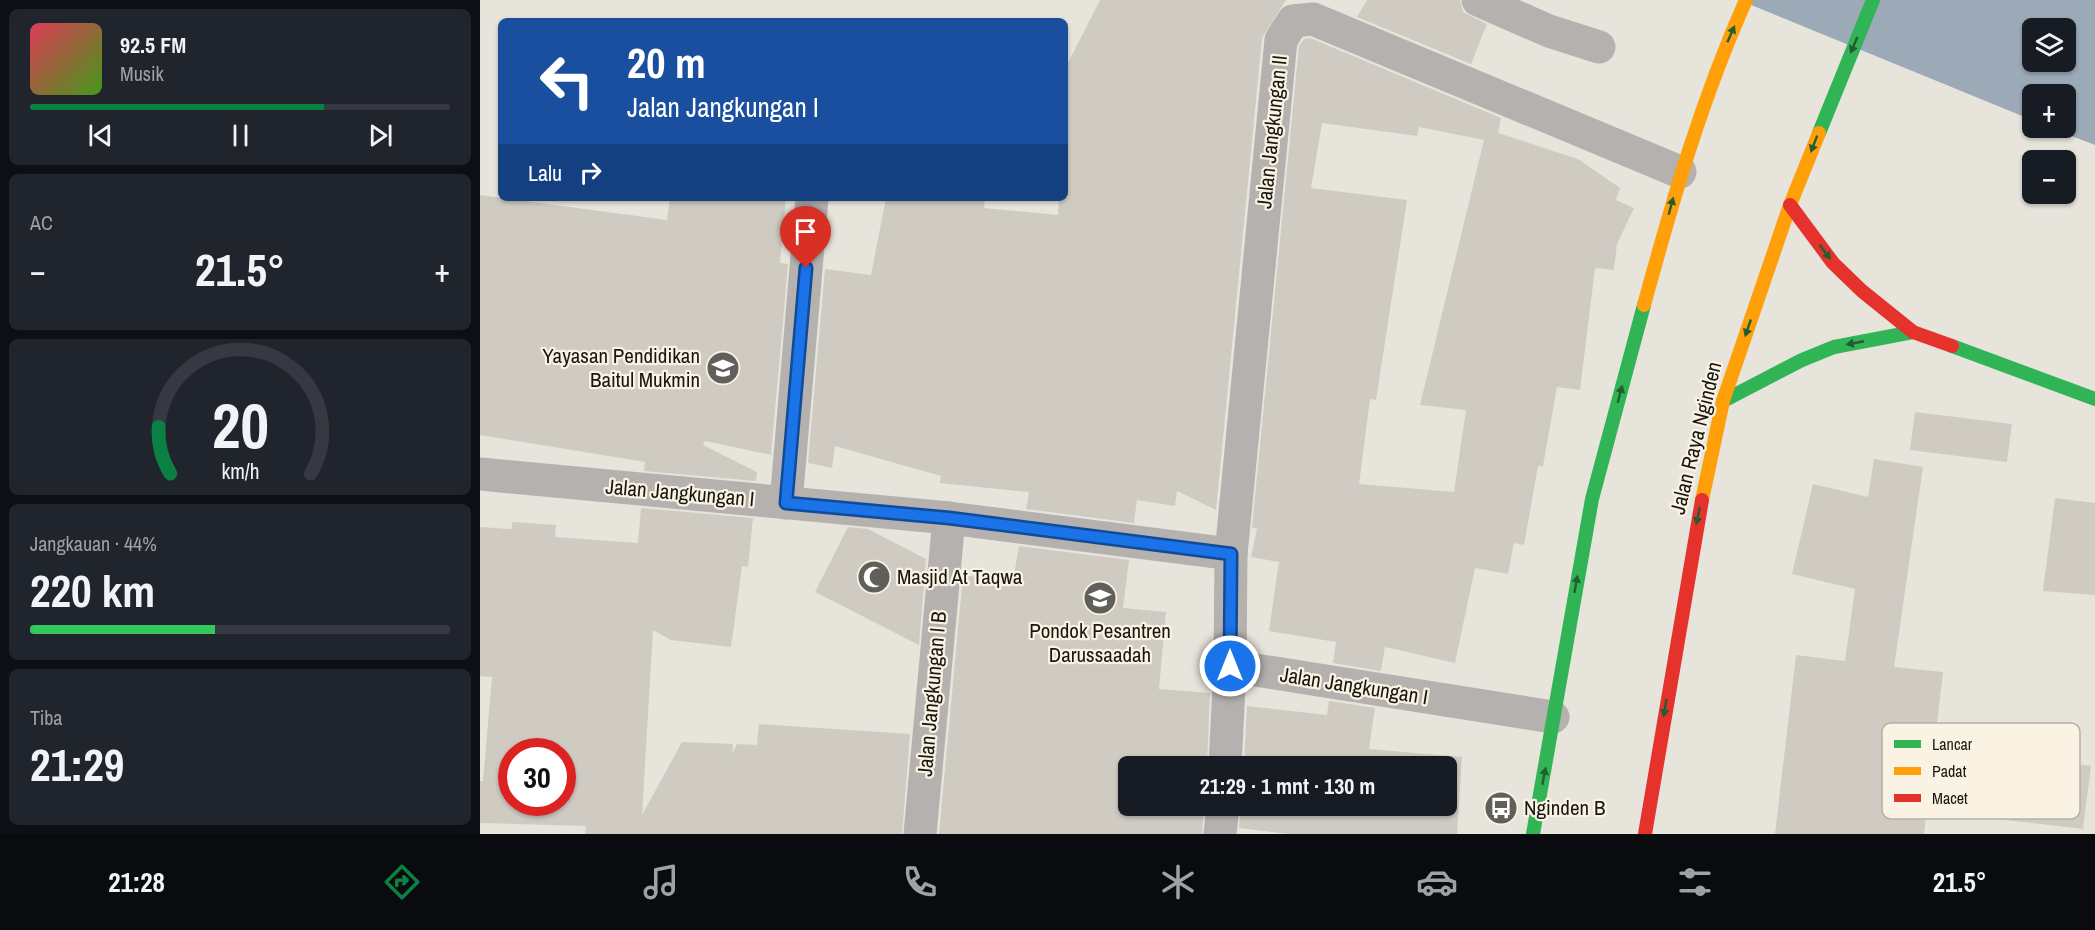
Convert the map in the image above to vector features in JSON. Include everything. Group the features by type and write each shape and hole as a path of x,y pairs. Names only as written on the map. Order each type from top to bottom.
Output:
{"main road":[{"path":"1533,834 1592,499 1680,172 1716,67 1746,0"},
{"name":"Jalan Raya Nginden","path":"1645,834 1694,535 1723,401 1790,205 1873,0"},
{"path":"1790,205 1833,263 1862,291 1913,332 2095,399"},
{"path":"1723,401 1802,360 1834,347 1913,332"}],"street":[{"path":"1478,0 1549,30 1599,47"},
{"name":"Jalan Jangkungan II","path":"1231,554 1281,39 1293,21 1313,19 1680,172"},
{"path":"786,503 812,201"},
{"name":"Jalan Jangkungan I","path":"480,474 949,518 1231,554"},
{"name":"Jalan Jangkungan I B","path":"920,834 949,518"},
{"path":"1226,756 1230,666 1231,554"},
{"name":"Jalan Jangkungan I","path":"1230,666 1553,717"},
{"path":"1220,834 1222,816"}],"water":[{"path":"1739,0 2095,0 2095,145 2076,138 2076,84 2022,84 2022,116"}],"building":[{"path":"1100,0 1286,0 1262,38 1216,510 1177,491 1175,506 1137,500 1134,523 1026,509 1029,492 940,483 941,476 835,446 832,468 808,463 825,269 871,275 885,201 985,201 984,208 1058,215 1059,201 1068,201 1068,63"},
{"path":"1367,0 1460,0 1463,12 1487,24 1471,64 1357,17"},
{"path":"1310,38 1501,118 1498,133 1578,159 1620,188 1616,200 1634,208 1617,244 1614,270 1595,268 1580,390 1557,387 1543,466 1538,466 1524,545 1514,543 1508,574 1475,568 1455,663 1385,647 1381,671 1333,663 1336,642 1269,631 1279,562 1251,557 1257,529 1252,527 1299,46 1304,39","holes":["1322,123 1417,136 1419,127 1484,140 1420,405 1466,410 1454,492 1359,484 1370,399 1376,400 1407,200 1311,188"]},
{"path":"480,195 498,197 498,201 525,201 667,220 670,201 786,201 780,263 788,264 771,455 705,441 703,445 757,472 756,481 644,471 645,462 480,435"},
{"path":"1915,412 2012,424 2007,462 1910,450"},
{"path":"1874,459 1923,467 1894,667 1943,672 1937,723 1882,723 1882,819 1926,819 1924,834 1775,834 1796,655 1845,661 1855,589 1792,574 1813,484 1868,497"},
{"path":"2055,498 2095,503 2095,595 2043,591"},
{"path":"641,508 753,518 748,567 742,566 731,647 671,640 653,630 642,815 682,742 733,744 732,754 737,744 757,745 759,724 910,734 902,834 585,834 586,826 480,823 480,781 483,781 492,677 480,676 480,527 512,529 512,522 556,525 555,537 638,543"},
{"name":"Masjid At Taqwa","path":"848,527 868,529 926,559 919,645 815,592"},
{"path":"1019,546 1129,560 1123,608 1166,612 1159,689 1210,693 1207,756 1118,756 1118,816 1203,816 1202,834 939,834 963,575 1013,581"},
{"path":"1329,701 1375,708 1369,749 1450,756 1244,756 1247,706 1327,715"},
{"path":"1457,757 1462,757 1457,834 1288,834 1239,828 1240,816 1457,816"},
{"path":"2080,765 2091,766 2083,829 1998,819 2080,819"}],"traffic: fast":[{"path":"1819,133 1873,0"},
{"path":"1533,834 1592,499 1644,305"},
{"path":"1723,401 1802,360 1834,347 1913,332"},
{"path":"1952,346 2095,399"}],"traffic: slow":[{"path":"1644,305 1677,189 1702,113 1746,0"},
{"path":"1702,500 1723,401 1790,205 1819,133"}],"traffic: jam":[{"path":"1790,205 1833,263 1862,291 1913,332 1952,346"},
{"path":"1645,834 1702,500"}],"place":[{"name":"Yayasan Pendidikan Baitul Mukmin","path":"723,368"},
{"name":"Masjid At Taqwa","path":"874,577"},
{"name":"Pondok Pesantren Darussaadah","path":"1100,598"},
{"name":"Nginden B","path":"1501,808"}],"route":[{"path":"806,268 786,503 949,518 1231,554 1230,666"}]}
